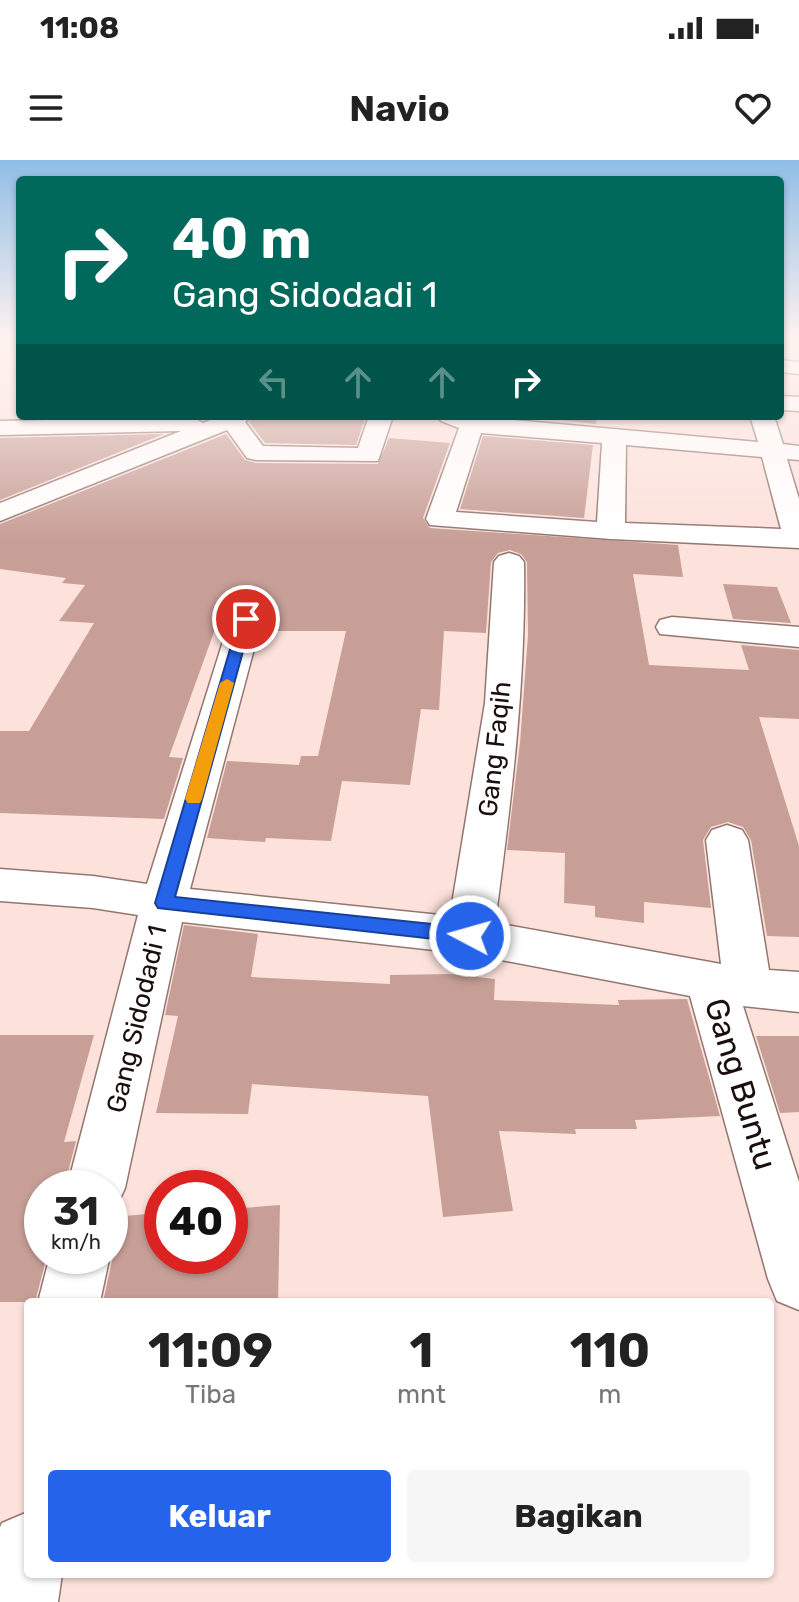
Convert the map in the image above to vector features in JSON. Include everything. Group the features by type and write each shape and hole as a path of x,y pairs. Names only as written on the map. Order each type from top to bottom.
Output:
{"street":[{"path":"230,420 256,453 369,456 379,420"},
{"path":"0,428 79,421 230,420"},
{"path":"0,513 230,420"},
{"path":"765,420 786,452 799,538 611,531 440,519 461,420 614,438 786,452"},
{"path":"611,531 614,438"},
{"name":"Gang Faqih","path":"470,936 495,769 510,608 509,562"},
{"name":"Gang Sidodadi 1","path":"100,1170 164,903 246,619"},
{"path":"672,627 799,637"},
{"name":"Gang Buntu","path":"727,840 729,984 799,1279"},
{"path":"0,885 93,892 164,903 470,936 729,984 799,992"},
{"path":"70,1298 76,1274"},
{"path":"20,1602 24,1576"}],"building":[{"path":"365,420 356,445 265,443 249,422"},
{"path":"560,420 596,420 596,424"},
{"path":"164,434 0,500 0,438"},
{"path":"226,434 245,460 256,463 378,464 389,438 450,443 423,518 430,528 678,545 683,577 633,574 649,665 749,670 741,645 799,650 799,719 759,717 799,846 799,937 767,936 751,840 743,827 728,822 711,827 703,840 711,908 644,902 644,923 595,917 595,906 564,903 565,853 507,850 520,743 528,635 527,562 521,554 510,550 498,553 491,562 486,633 444,631 439,710 421,709 410,785 342,781 331,841 266,838 265,842 207,838 227,761 299,765 301,756 318,756 346,631 262,631 264,617 258,609 247,606 233,610 223,632 214,632 169,757 183,758 164,819 0,813 0,731 29,731 94,623 59,621 85,585 62,583 66,578 0,569 0,524"},
{"path":"483,436 593,445 584,518 460,509"},
{"path":"723,584 777,587 791,623 733,619"},
{"path":"184,925 258,934 251,977 390,984 390,975 450,974 495,979 494,1000 619,1005 618,1000 687,999 720,1116 635,1120 637,1129 575,1129 576,1134 499,1131 513,1211 443,1217 428,1096 252,1084 248,1114 156,1113 178,1016 165,1015"},
{"path":"0,1035 94,1035 64,1142 76,1141 69,1170 24,1170 24,1274 42,1274 36,1298 24,1298 24,1302 0,1302"},
{"path":"756,1036 799,1036 799,1112 780,1113"},
{"path":"280,1205 278,1298 104,1298 109,1274 128,1274 128,1216 144,1214 144,1274 248,1274 248,1208"}],"slow traffic":[{"path":"194,799 227,683"}],"route":[{"path":"246,619 164,903 470,936"}]}
